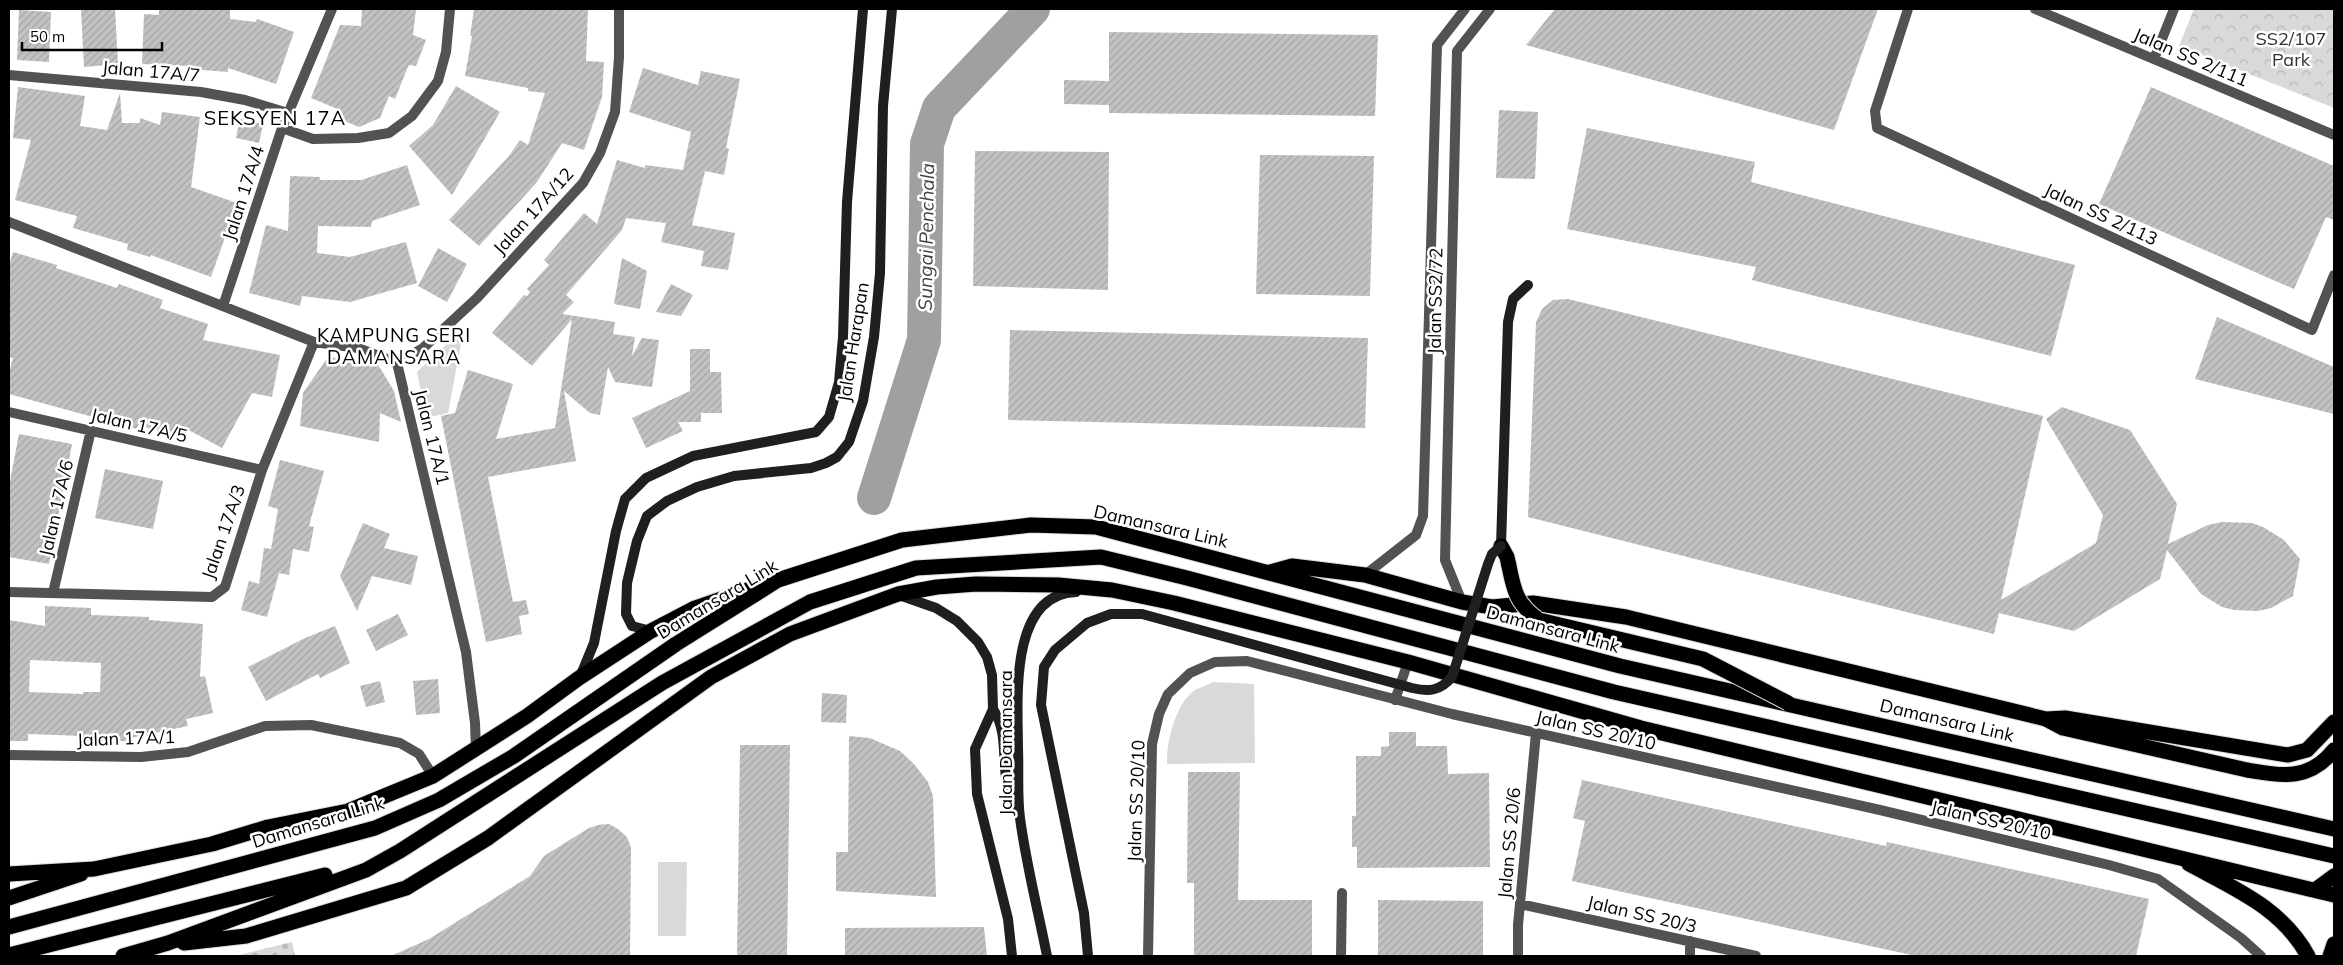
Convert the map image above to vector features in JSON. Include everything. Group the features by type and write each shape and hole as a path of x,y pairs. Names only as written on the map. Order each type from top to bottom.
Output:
{"highway":[{"name":"Damansara Link","path":"9,927 375,828 429,804 514,756 676,644 778,580 902,540 1031,525 1096,527 1620,666 2334,829"},
{"path":"1501,546 1507,557 1514,593 1526,610 1539,620 1704,659 1788,703"},
{"path":"123,956 168,943 366,870 400,851 680,674 810,602 916,568 1101,557 1187,578 1614,692 2334,856"},
{"path":"1268,572 1292,566 1365,575 1462,602 1492,607 1533,602 1626,617 2046,720 2063,728 2278,775 2297,774 2313,769 2334,750"},
{"path":"9,898 94,869 212,844 268,827 348,811 433,776 476,750 652,631 695,608 778,580"},
{"path":"168,943 201,942 246,936 406,888 488,838 711,677 790,634 898,594 937,587 976,584 1058,586 1112,590 1217,612 1408,662 1641,728 2334,895"},
{"path":"2046,720 2065,718 2288,755 2307,750 2334,722"},
{"path":"9,955 315,879 400,851"},
{"path":"2169,854 2264,905 2290,930 2308,956"},
{"path":"11,873 94,869"},
{"path":"2315,890 2334,876"},
{"path":"2330,956 2334,944"}],"main road":[{"path":"580,678 594,643 616,530 625,499 646,478 693,456 816,432 829,417 839,382 843,337 847,202 863,9"},
{"name":"Jalan Harapan","path":"652,631 632,626 626,614 627,583 637,541 647,516 667,501 697,487 734,476 811,468 826,463 837,457 849,442 856,424 868,375 880,273 883,106 892,9"},
{"path":"1088,956 1084,913 1041,705 1044,667 1055,650 1087,623 1111,614 1142,614 1412,688 1434,690 1447,683 1455,670 1488,564 1492,554 1501,546 1508,322 1513,300 1528,285"},
{"name":"Jalan Damansara","path":"1047,956 1019,816 1018,681 1026,636 1036,613 1048,600 1067,592 1112,590"},
{"name":"Jalan Damansara","path":"898,594 936,608 957,621 978,642 987,657 992,675 993,709 975,749 977,794 1008,919 1012,956"},
{"path":"993,709 1000,720 1004,733 1008,789 1019,816"}],"street":[{"name":"Jalan 17A/4","path":"223,306 282,128 332,9"},
{"path":"282,128 313,139 358,138 389,133 412,116 438,81 446,52 450,9"},
{"name":"Jalan 17A/12","path":"397,363 423,348 477,298 583,182 600,153 615,112 619,57 619,9"},
{"name":"Jalan SS2/72","path":"1365,575 1416,535 1424,516 1437,45 1465,9"},
{"name":"Jalan SS2/72","path":"1462,602 1445,560 1457,51 1490,9"},
{"name":"Jalan SS 2/113","path":"1908,9 1875,111 1876,128 2312,330 2334,275"},
{"name":"Jalan SS 2/111","path":"2035,9 2334,135"},
{"path":"2154,59 2174,9"},
{"name":"Jalan 17A/7","path":"9,75 201,92 245,100 288,113"},
{"path":"9,222 314,342 358,348 397,363"},
{"name":"Jalan 17A/3","path":"9,592 212,597 225,587 262,470 314,342"},
{"name":"Jalan 17A/1","path":"397,363 466,652 476,750"},
{"name":"Jalan 17A/5","path":"9,412 262,470"},
{"name":"Jalan 17A/6","path":"54,593 90,430"},
{"name":"Jalan SS 20/10","path":"1148,956 1152,744 1159,714 1168,694 1190,673 1215,662 1247,662 1395,700 1880,810 2109,865 2158,879 2241,938 2261,956"},
{"path":"1395,700 1408,662"},
{"name":"Jalan 17A/1","path":"9,755 141,757 188,752 264,726 311,725 400,743 419,754 433,776"},
{"name":"Jalan SS 20/6","path":"1518,956 1520,904 1536,733"},
{"path":"1341,956 1342,893"},
{"name":"Jalan SS 20/3","path":"1520,904 1756,956"},
{"path":"1690,941 1690,956"}],"green space":[{"name":"SS2/107 Park","path":"2194,9 2334,9 2334,108 2179,46"},
{"path":"464,328 448,413 426,418 417,372"},
{"path":"1213,682 1254,684 1255,763 1167,764 1170,735 1182,704 1195,690"},
{"path":"658,862 687,862 686,936 658,936"},
{"path":"292,942 295,956 235,956"}],"building":[{"path":"115,9 118,64 84,67 81,10"},
{"path":"159,9 230,9 230,19 256,22 257,19 294,32 276,84 228,68 228,72 190,69 190,66 142,64 144,14 159,15"},
{"path":"362,9 416,9 413,35 426,40 416,66 409,65 395,99 389,96 380,118 359,127 337,118 340,110 311,98 340,25 361,26"},
{"path":"474,9 588,9 586,61 604,62 602,97 584,150 562,143 537,182 479,246 449,220 509,156 520,140 528,145 545,93 528,91 528,88 465,76 472,36 470,36"},
{"path":"1555,9 1878,9 1834,130 1526,45"},
{"path":"19,10 51,12 49,62 17,60"},
{"path":"1109,32 1378,35 1375,116 1109,113 1109,105 1064,104 1064,80 1109,81"},
{"path":"643,68 698,85 701,71 740,79 726,148 729,149 724,175 705,171 692,225 735,233 728,270 701,266 704,251 661,242 666,223 626,218 622,230 566,295 574,302 562,314 615,322 613,334 635,337 632,356 642,338 659,340 652,387 615,382 608,367 600,415 590,413 564,391 576,461 488,477 513,602 526,600 529,614 519,616 522,634 486,642 441,416 455,413 468,370 513,384 496,439 555,428 572,319 532,366 492,333 524,295 527,296 530,292 527,289 549,265 544,260 584,213 597,224 617,160 645,168 645,165 683,170 691,132 629,112"},
{"path":"456,86 500,112 452,195 409,146 433,125"},
{"path":"18,87 85,96 80,126 107,130 120,93 122,123 140,123 140,118 160,125 162,112 200,117 191,187 237,203 211,277 151,255 150,257 127,250 128,244 73,228 77,216 15,200 31,140 13,138"},
{"path":"2151,87 2334,166 2334,220 2326,217 2294,289 2099,204"},
{"path":"1499,110 1538,112 1535,179 1496,178"},
{"path":"240,119 263,124 259,143 236,138"},
{"path":"1587,128 1755,162 1751,182 2075,265 2051,356 1752,280 1756,267 1567,229"},
{"path":"975,151 1109,152 1108,290 973,286"},
{"path":"1260,155 1374,156 1370,296 1256,294"},
{"path":"407,165 420,205 372,221 371,227 318,226 317,253 350,257 406,242 417,283 350,302 302,296 300,306 249,293 266,225 288,231 290,176 320,177 320,180 361,180"},
{"path":"438,248 467,264 447,302 418,286"},
{"path":"13,252 57,265 56,268 117,288 119,284 163,300 160,308 208,324 203,340 280,355 272,397 252,393 222,448 185,428 183,437 138,425 137,429 9,394 9,372 13,358 9,357 9,266"},
{"path":"622,258 647,271 640,309 614,304"},
{"path":"671,284 693,295 681,316 656,312"},
{"path":"1568,299 2043,416 2001,600 2096,543 2103,515 2046,419 2062,407 2130,430 2177,504 2168,544 2208,525 2222,522 2252,523 2263,527 2284,540 2300,559 2293,596 2271,608 2258,611 2234,610 2222,607 2201,594 2167,550 2160,579 2074,631 1999,613 1994,634 1528,517 1536,322 1542,309 1553,300"},
{"path":"2217,317 2334,367 2334,414 2195,379"},
{"path":"1010,330 1368,338 1365,428 1008,420"},
{"path":"690,349 710,349 710,372 721,372 722,413 701,413 701,422 678,422 683,431 646,448 632,418 690,391"},
{"path":"328,357 377,363 394,391 401,422 380,413 379,442 300,426 303,393"},
{"path":"19,434 72,444 49,564 9,557 9,486"},
{"path":"280,460 324,471 309,526 314,527 309,552 293,549 289,575 279,573 267,617 241,610 249,581 259,584 264,548 271,549 278,509 268,506"},
{"path":"105,469 163,481 153,529 95,518"},
{"path":"363,523 390,534 384,548 418,556 411,585 372,576 357,611 340,576"},
{"path":"45,606 91,608 91,615 149,617 149,620 203,624 200,677 205,676 213,713 186,719 188,726 126,739 126,741 84,742 84,736 28,734 28,741 9,741 9,620 45,626","holes":["30,660 101,663 100,692 83,692 83,694 29,692"]},
{"path":"398,614 408,635 376,651 366,630"},
{"path":"335,626 350,663 320,678 318,674 266,701 248,667 305,638"},
{"path":"438,679 440,713 416,715 413,681"},
{"path":"380,681 385,702 366,707 360,686"},
{"path":"822,693 847,695 846,723 821,722"},
{"path":"1389,732 1416,732 1416,746 1447,746 1448,774 1489,773 1490,867 1357,868 1357,847 1352,847 1352,816 1356,816 1356,756 1381,756 1381,747 1389,746"},
{"path":"849,736 870,738 900,751 914,764 928,782 933,796 936,897 836,891 836,852 848,852"},
{"path":"740,745 790,745 787,956 737,956"},
{"path":"1188,772 1240,772 1238,900 1312,900 1312,956 1194,956 1194,883 1187,883"},
{"path":"1582,780 1886,846 1887,842 2149,899 2136,956 1916,956 1572,881 1585,821 1573,818"},
{"path":"609,824 627,837 631,848 630,956 391,956 429,939 530,876 544,856 589,828"},
{"path":"1378,900 1483,901 1483,956 1378,956"},
{"path":"984,927 987,956 845,956 845,928"}],"waterway":[{"name":"Sungai Penchala","path":"874,498 924,340 927,144 939,108 1033,9"}],"district":[{"name":"SEKSYEN 17A","path":"275,117"},
{"name":"KAMPUNG SERI DAMANSARA","path":"394,346"}]}
